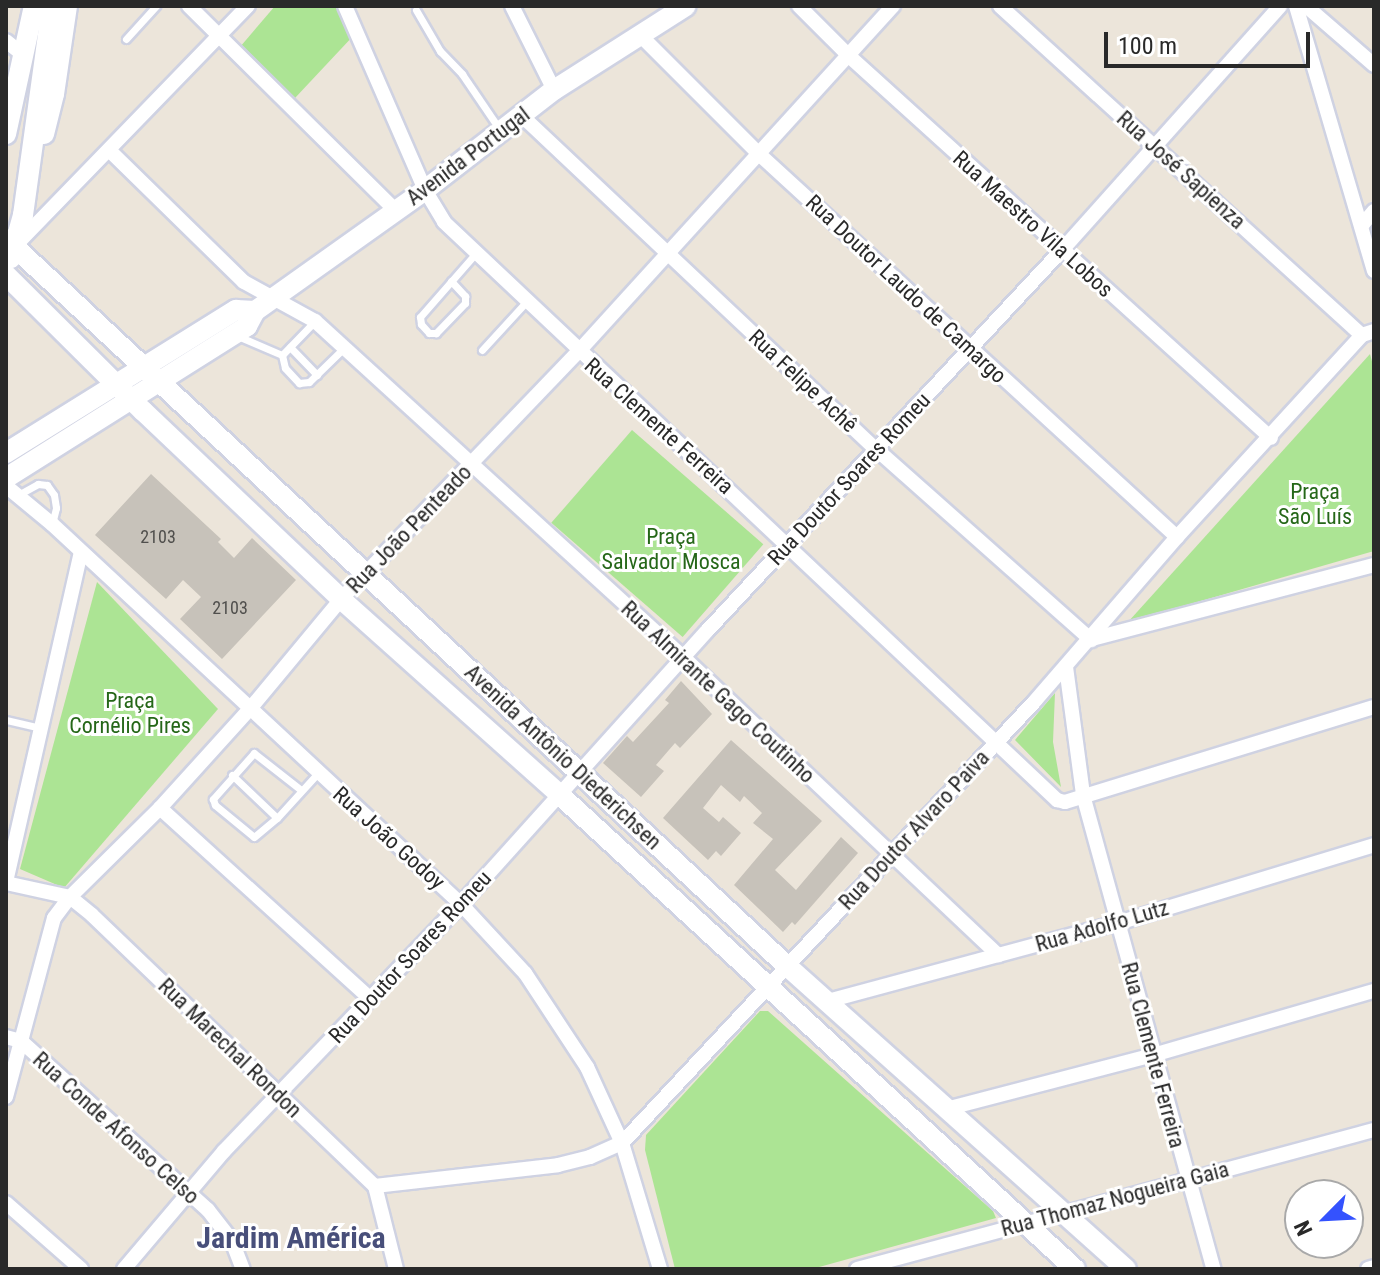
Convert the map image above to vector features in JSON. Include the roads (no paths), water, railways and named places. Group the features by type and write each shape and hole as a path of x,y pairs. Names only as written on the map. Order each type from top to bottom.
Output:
{"main road":[{"path":"19,6 11,46 22,74"},
{"path":"6,134 22,74 34,6"},
{"path":"23,215 52,6"},
{"path":"6,274 10,243 23,215 54,94 67,6"},
{"name":"Avenida Portugal","path":"6,453 234,335 247,326 255,311 425,190 554,90 686,6"},
{"name":"Avenida Antônio Diederichsen","path":"10,243 786,965 1126,1269"},
{"name":"Avenida Antônio Diederichsen","path":"6,274 124,393 341,599 560,795 1075,1269"},
{"name":"Avenida Portugal","path":"151,377 236,310 255,311"},
{"name":"Avenida Portugal","path":"10,486 124,393"}],"street":[{"path":"189,6 396,211"},
{"path":"10,243 110,151 248,6"},
{"path":"345,6 425,190"},
{"path":"512,6 554,90"},
{"name":"Rua Maestro Vila Lobos","path":"799,6 849,56 1271,438"},
{"name":"Rua João Penteado","path":"6,1097 14,1039 54,918 70,897 160,808 249,710 341,599 578,352 666,251 893,6"},
{"name":"Rua José Sapienza","path":"1000,6 1368,333"},
{"name":"Rua Doutor Soares Romeu","path":"124,1269 224,1151 461,904 683,657 1062,250 1280,6"},
{"path":"1296,6 1363,224 1374,271"},
{"path":"1306,6 1374,65"},
{"name":"Rua Doutor Laudo de Camargo","path":"640,35 759,154 1177,537"},
{"name":"Rua Felipe Achê","path":"521,115 876,449 1091,640"},
{"name":"Rua Almirante Gago Coutinho","path":"110,151 244,282 315,321 469,466 683,657 998,955"},
{"name":"Rua Clemente Ferreira","path":"425,190 444,222 526,302 1057,800 1065,802 1083,795"},
{"path":"1363,224 1374,211"},
{"name":"Rua Doutor Alvaro Paiva","path":"375,1186 558,1165 590,1157 622,1143 1091,640 1177,537 1368,333"},
{"name":"Rua João Godoy","path":"10,486 461,904 525,973 587,1067 622,1143 660,1269"},
{"path":"70,897 6,882 81,552"},
{"path":"1091,640 1374,565"},
{"name":"Rua Clemente Ferreira","path":"1066,667 1083,795 1187,1181 1214,1269"},
{"path":"1083,795 1374,707"},
{"path":"160,808 371,999"},
{"name":"Rua Adolfo Lutz","path":"828,1001 1118,923 1374,845"},
{"name":"Rua Marechal Rondon","path":"70,897 375,1186"},
{"path":"946,1109 1153,1055 1374,991"},
{"name":"Rua Conde Afonso Celso","path":"14,1039 188,1193 232,1241 243,1269"},
{"name":"Rua Thomaz Nogueira Gaia","path":"857,1269 1374,1130"},
{"path":"375,1186 396,1269"},
{"path":"6,1203 81,1269"},
{"path":"1368,1269 1374,1267"}],"lane":[{"path":"126,39 156,6"},
{"path":"416,10 440,51 462,74 501,131"},
{"path":"451,281 465,296 465,303 436,333 429,333 421,324 420,317 451,281 476,253"},
{"path":"482,350 526,302"},
{"path":"282,355 315,321"},
{"path":"234,335 282,355"},
{"path":"290,347 317,375"},
{"path":"282,355 285,368 299,383 309,382 344,348"},
{"path":"10,486 47,485 54,495 56,508 52,524"},
{"path":"6,720 41,728"},
{"path":"301,790 257,753 250,755 215,794 215,805 254,837 277,818 318,773"},
{"path":"232,775 277,818"}],"district":[{"name":"Jardim América","path":"291,1238"}],"park label":[{"name":"Praça São Luís","path":"1315,504"},
{"name":"Praça Salvador Mosca","path":"671,548"},
{"name":"Praça Cornélio Pires","path":"130,712"}]}
